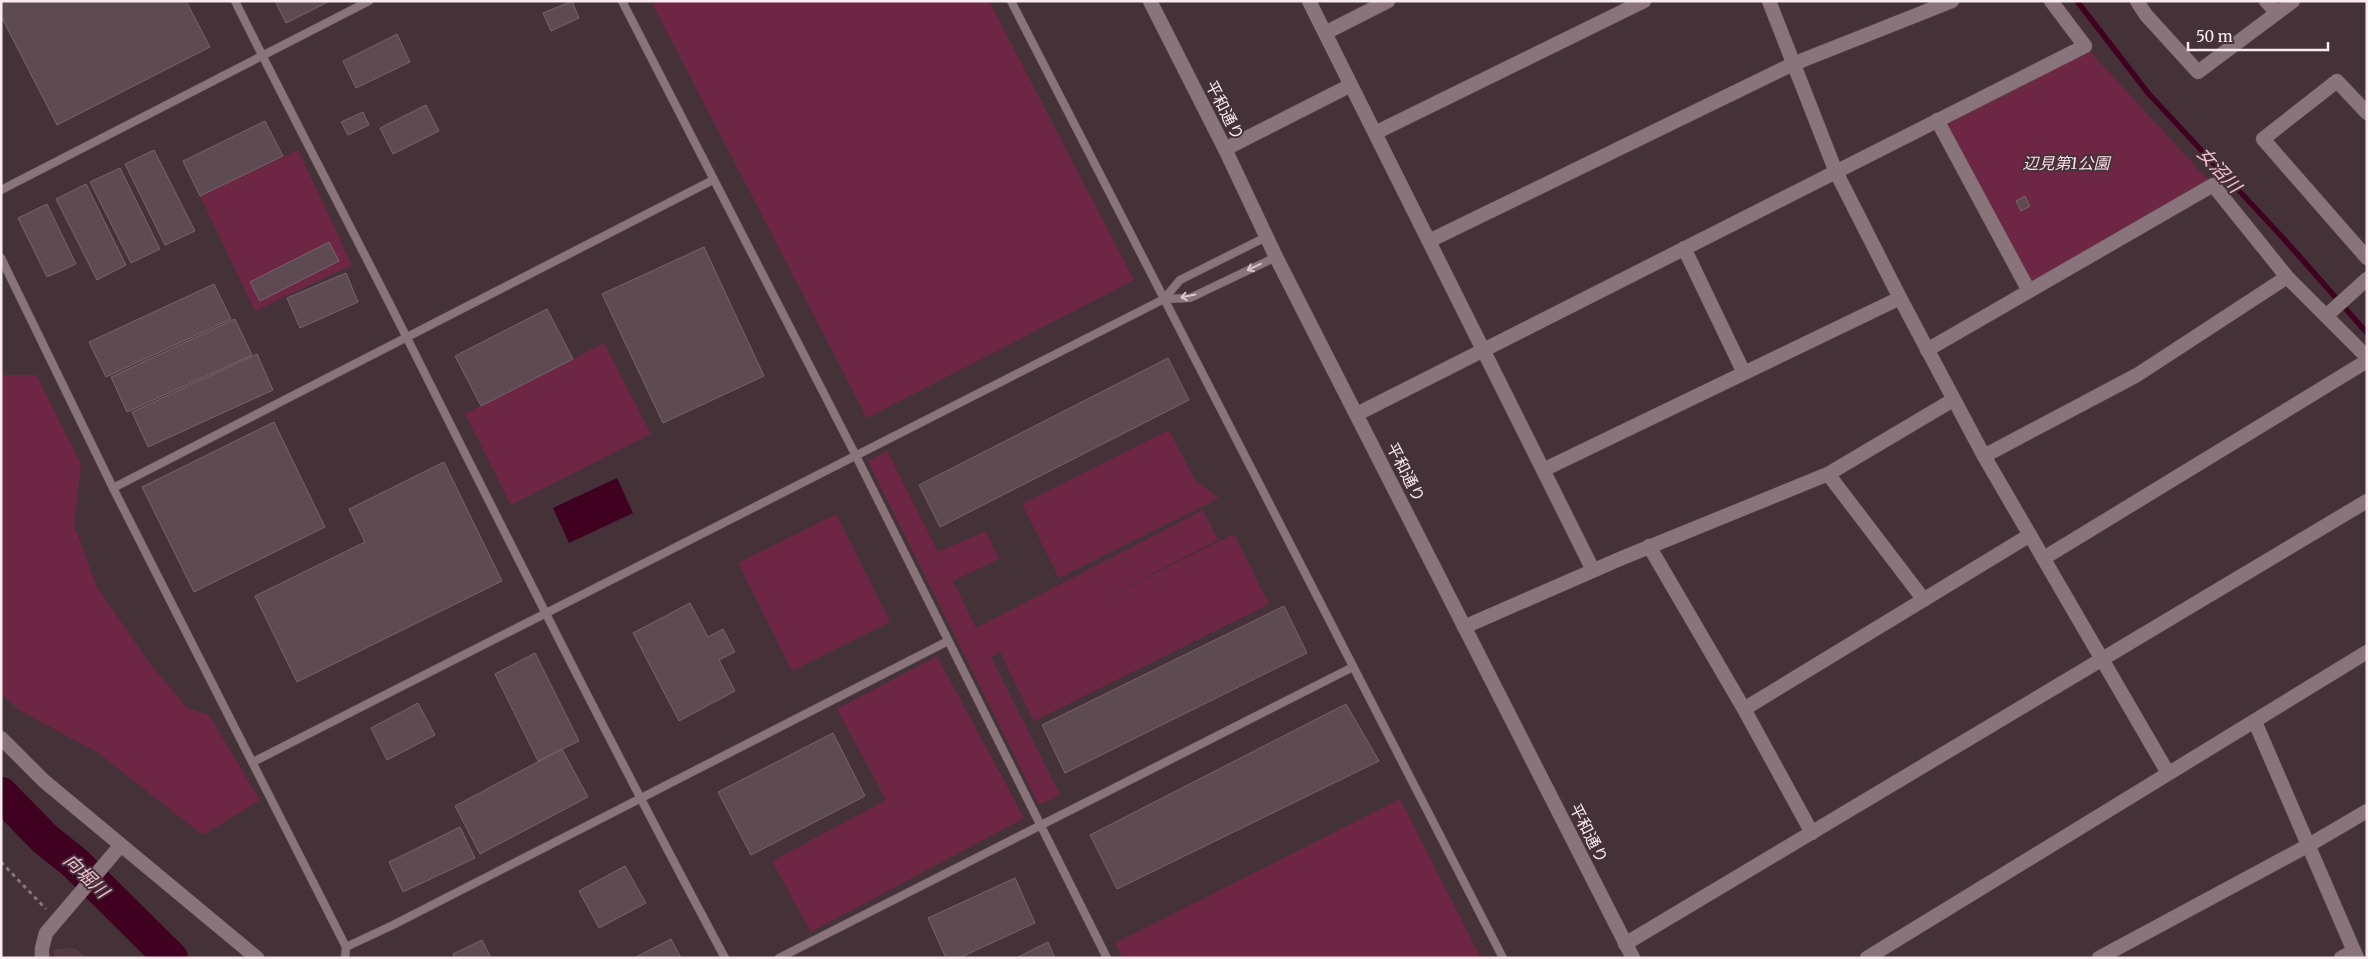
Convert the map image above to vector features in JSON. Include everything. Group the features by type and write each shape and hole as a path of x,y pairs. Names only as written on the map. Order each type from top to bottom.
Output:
{"street":[{"name":"平和通り","path":"1150,1 1225,149 1276,257 1632,958"},
{"path":"1309,1 1593,570"},
{"path":"1325,33 1388,1"},
{"path":"1375,133 1644,1"},
{"path":"1769,1 1836,172 1900,298 1984,456 2168,773"},
{"path":"1429,241 1794,64 1952,1"},
{"path":"1357,414 2085,46 2051,1"},
{"path":"2137,1 2146,15 2198,72 2293,1"},
{"path":"2266,1 2277,13"},
{"path":"2367,113 2337,81 2263,139 2367,258"},
{"path":"1225,149 1351,85"},
{"path":"1937,120 2029,291"},
{"path":"1928,350 2213,185 2287,277 2367,357"},
{"path":"1684,248 1744,373"},
{"path":"1984,456 2137,375 2287,277"},
{"path":"2326,316 2367,279"},
{"path":"1543,470 1900,298"},
{"path":"2044,558 2367,362"},
{"path":"1464,627 1650,546 1828,474 1954,400"},
{"path":"1828,474 1924,600"},
{"path":"1625,944 2367,501"},
{"path":"1744,709 2030,535"},
{"path":"1650,546 1812,832"},
{"path":"1867,958 2367,652"},
{"path":"2255,722 2356,954 2341,958"},
{"path":"1,738 117,850 257,958"},
{"path":"2099,958 2309,845 2367,811"},
{"path":"42,958 42,948 46,933 117,850"}],"lane":[{"path":"235,1 545,614 640,799 725,958"},
{"path":"1,190 369,1"},
{"path":"622,1 855,454 1040,826 1108,958"},
{"path":"1011,1 1503,958"},
{"path":"113,488 713,180"},
{"path":"253,762 855,454 1164,299 1180,280 1266,237"},
{"path":"1164,299 1190,298 1276,257"},
{"path":"1,258 113,488 346,947 345,958"},
{"path":"346,947 393,925 948,641"},
{"path":"779,958 1353,667"}],"path":[{"path":"1,862 56,920"}],"shaded area":[{"path":"617,478 633,513 569,543 553,508"},
{"path":"75,948 87,958 54,958 54,949"}],"green space":[{"path":"651,1 989,1 1134,280 867,418"},
{"name":"辺見第1公園","path":"2085,46 2213,185 2029,291 1937,120"},
{"path":"298,150 352,265 255,311 200,196"},
{"path":"604,343 651,434 511,505 465,414"},
{"path":"1,375 36,375 81,464 74,525 97,587 151,665 187,708 209,715 260,800 203,835 97,752 19,710 1,693"},
{"path":"1169,430 1195,480 1219,498 1059,578 1022,504"},
{"path":"887,451 938,552 986,531 999,559 953,581 976,628 1203,510 1218,540 1084,609 1234,534 1269,604 1034,721 1000,652 991,657 1060,795 1039,805 868,461"},
{"path":"836,514 890,622 792,671 738,563"},
{"path":"937,656 1024,818 811,932 772,861 886,800 837,709"},
{"path":"1400,799 1481,958 1123,958 1115,943"}],"building":[{"path":"1,1 186,1 210,47 57,125 1,16"},
{"path":"275,1 330,1 286,23"},
{"path":"572,1 579,18 551,31 543,13"},
{"path":"397,34 410,62 356,88 343,61"},
{"path":"426,105 439,131 393,154 380,128"},
{"path":"363,112 369,125 348,135 341,122"},
{"path":"265,121 283,156 200,196 183,161"},
{"path":"154,150 195,231 165,245 125,164"},
{"path":"120,168 160,249 131,263 90,182"},
{"path":"86,184 126,265 97,280 56,199"},
{"path":"2025,196 2030,206 2021,211 2016,201"},
{"path":"47,204 76,264 47,277 18,218"},
{"path":"329,242 339,261 260,301 250,282"},
{"path":"704,247 764,376 663,423 602,294"},
{"path":"346,273 358,302 300,328 287,298"},
{"path":"214,284 231,319 106,377 89,342"},
{"path":"547,309 573,359 481,406 455,356"},
{"path":"235,319 252,355 127,412 111,377"},
{"path":"257,354 273,390 148,447 132,412"},
{"path":"1168,358 1189,400 940,527 919,485"},
{"path":"274,422 325,527 194,592 142,487"},
{"path":"444,462 502,581 297,682 255,596 365,542 349,509"},
{"path":"690,603 708,637 723,629 735,652 719,660 735,691 679,721 633,633"},
{"path":"1284,606 1307,653 1065,773 1042,725"},
{"path":"535,653 579,741 538,761 495,674"},
{"path":"418,703 435,735 387,760 371,728"},
{"path":"1346,704 1379,761 1117,889 1090,835"},
{"path":"833,733 865,796 751,855 718,792"},
{"path":"562,749 588,797 480,854 455,806"},
{"path":"460,827 475,858 403,892 389,862"},
{"path":"625,866 646,903 599,928 579,891"},
{"path":"1015,878 1035,923 959,958 946,958 928,918"},
{"path":"671,939 681,958 634,958"},
{"path":"482,940 491,958 455,958 453,954"},
{"path":"1048,942 1055,958 1016,958"}],"waterway":[{"name":"女沼川","path":"2077,1 2148,93 2284,239 2367,333"},
{"name":"向堀川","path":"1,794 45,839 74,862 171,958"}]}
